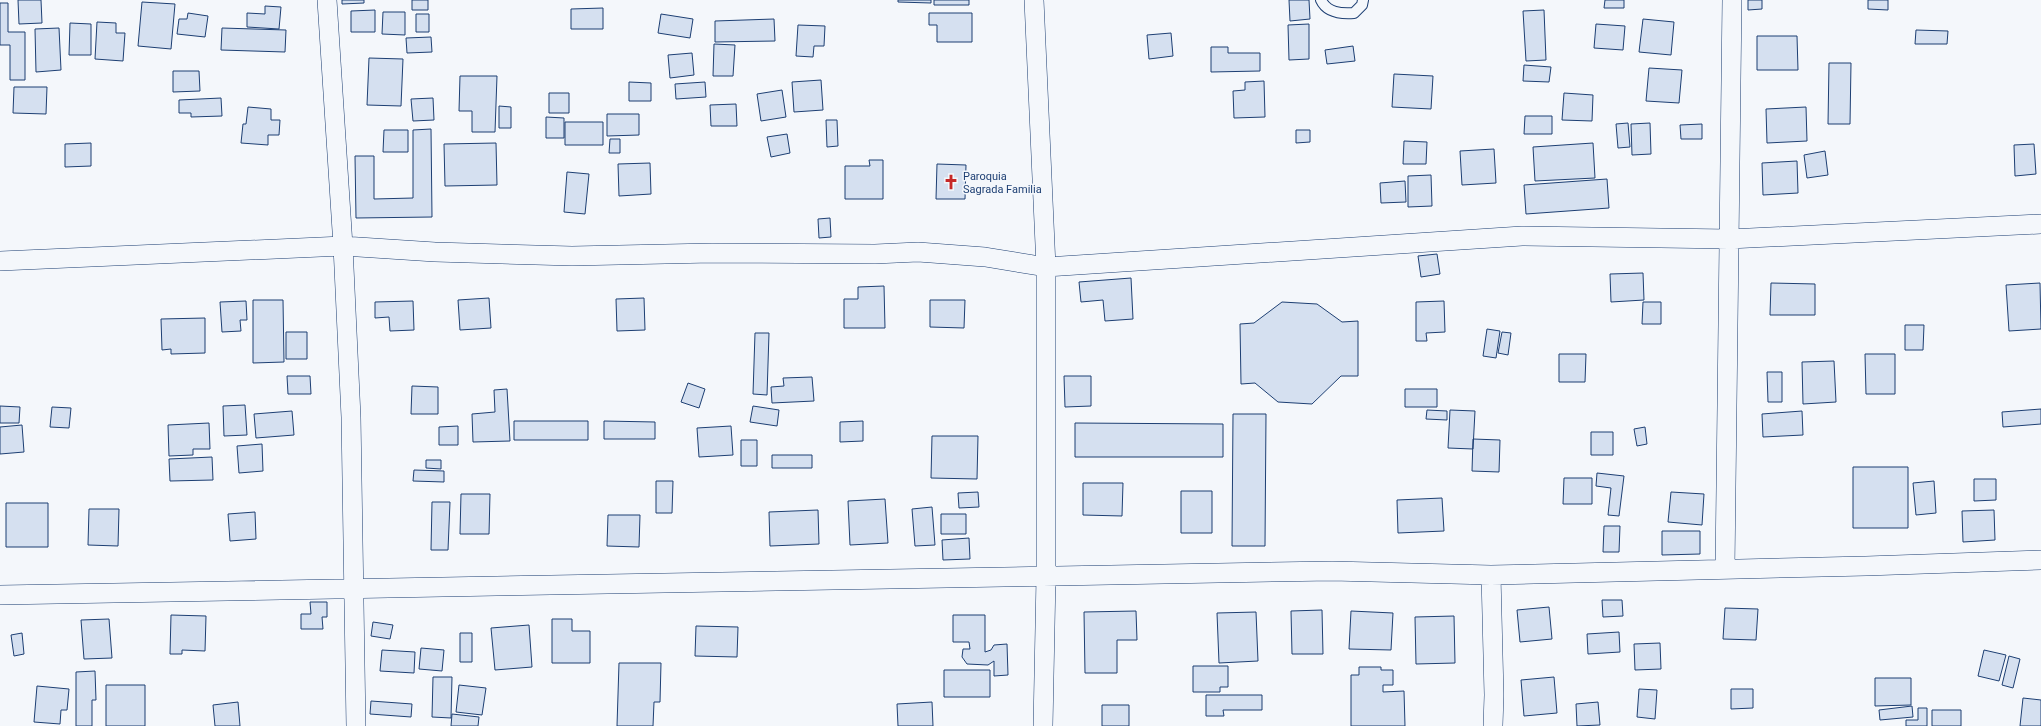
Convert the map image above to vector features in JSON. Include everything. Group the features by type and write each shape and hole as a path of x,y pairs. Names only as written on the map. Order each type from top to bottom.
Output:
{"street":[{"path":"327,0 343,246 350,417 356,726"},
{"path":"1034,0 1046,267 1046,577 1043,726"},
{"path":"1726,568 1732,0"},
{"path":"0,261 343,246 435,252 572,256 712,253 875,254 918,252 985,257 1046,267 1522,236 1729,239 2041,224"},
{"path":"0,596 354,588 1332,571 1491,575 1726,568 1866,566 2041,560"},
{"path":"1491,575 1494,695 1493,726"}],"lane":[{"path":"1321,0 1323,5 1338,14 1354,13 1362,5 1363,0"}],"building":[{"path":"18,0 41,0 42,23 19,24"},
{"path":"342,0 364,0 364,3 342,4"},
{"path":"412,0 428,0 428,10 412,10"},
{"path":"898,0 931,0 931,3 898,2"},
{"path":"934,0 969,0 969,5 934,5"},
{"path":"1289,0 1309,0 1310,19 1290,21"},
{"path":"1605,0 1624,0 1624,8 1604,8"},
{"path":"1748,0 1762,0 1762,9 1748,10"},
{"path":"1868,0 1888,0 1888,10 1868,9"},
{"path":"142,2 175,4 171,49 138,46"},
{"path":"0,3 8,3 8,32 25,32 25,80 10,80 10,45 0,45"},
{"path":"265,6 281,7 279,29 247,27 247,13 265,14"},
{"path":"603,8 603,29 571,29 571,9"},
{"path":"375,10 375,32 351,32 351,11"},
{"path":"1544,10 1546,60 1526,61 1523,11"},
{"path":"383,12 405,12 405,35 382,34"},
{"path":"188,13 208,16 205,37 177,34 179,19 187,19"},
{"path":"929,13 972,13 972,42 937,42 937,25 929,25"},
{"path":"416,14 429,14 429,32 416,32"},
{"path":"661,14 693,19 690,38 658,33"},
{"path":"774,19 775,41 715,42 715,21"},
{"path":"1643,19 1674,22 1671,55 1639,52"},
{"path":"97,22 116,23 116,33 125,33 123,61 95,59"},
{"path":"70,23 91,24 91,55 69,55"},
{"path":"1309,24 1309,59 1289,60 1288,25"},
{"path":"1596,24 1625,26 1623,50 1594,48"},
{"path":"798,25 825,26 824,46 814,46 813,57 796,56"},
{"path":"59,28 61,70 36,72 35,29"},
{"path":"222,28 286,30 285,52 221,50"},
{"path":"1916,30 1948,31 1947,44 1915,44"},
{"path":"1171,33 1173,56 1149,59 1147,35"},
{"path":"1757,36 1797,36 1798,70 1757,70"},
{"path":"431,37 432,52 407,53 406,38"},
{"path":"714,44 735,45 733,76 713,76"},
{"path":"1353,46 1355,61 1327,64 1325,50"},
{"path":"1211,47 1228,47 1228,53 1260,53 1260,71 1211,72"},
{"path":"692,53 694,75 670,78 668,55"},
{"path":"369,58 403,59 401,106 367,105"},
{"path":"1829,63 1851,63 1850,124 1828,124"},
{"path":"1524,65 1551,67 1549,82 1523,81"},
{"path":"1649,68 1682,70 1679,103 1646,101"},
{"path":"173,71 199,71 200,91 173,92"},
{"path":"1394,74 1433,76 1431,109 1392,107"},
{"path":"460,76 497,76 495,132 472,132 472,111 459,111"},
{"path":"821,80 823,110 794,112 792,82"},
{"path":"1264,81 1265,117 1234,118 1233,91 1245,90 1245,82"},
{"path":"629,82 651,83 651,101 629,101"},
{"path":"705,82 706,97 676,99 675,84"},
{"path":"14,87 47,87 46,114 13,113"},
{"path":"782,90 786,117 761,121 757,94"},
{"path":"549,93 569,93 569,113 549,113"},
{"path":"1564,93 1593,95 1592,121 1562,120"},
{"path":"221,98 222,116 191,117 191,113 179,113 179,100"},
{"path":"433,98 434,120 413,121 411,99"},
{"path":"736,104 737,126 711,126 710,105"},
{"path":"499,106 511,107 511,128 499,128"},
{"path":"248,107 271,109 271,120 280,120 279,135 268,135 268,145 241,143 243,124 246,124"},
{"path":"1806,107 1807,141 1767,143 1766,109"},
{"path":"607,114 639,114 639,135 607,136"},
{"path":"1525,116 1552,116 1552,134 1524,134"},
{"path":"546,117 564,118 564,138 546,138"},
{"path":"826,120 837,120 838,146 827,147"},
{"path":"565,122 603,122 603,145 565,145"},
{"path":"1628,123 1630,147 1618,148 1616,124"},
{"path":"1650,123 1651,154 1632,155 1631,124"},
{"path":"1702,124 1702,139 1681,139 1680,125"},
{"path":"431,129 432,217 356,218 355,156 374,156 374,199 413,198 413,130"},
{"path":"384,130 408,130 408,152 383,152"},
{"path":"1296,130 1310,130 1310,142 1296,143"},
{"path":"787,134 790,153 771,157 767,137"},
{"path":"610,139 620,139 620,153 609,153"},
{"path":"1404,141 1427,142 1426,164 1403,164"},
{"path":"91,143 91,166 65,167 65,144"},
{"path":"496,143 497,185 445,186 444,144"},
{"path":"1593,143 1595,178 1535,181 1533,147"},
{"path":"2034,144 2036,174 2015,176 2014,145"},
{"path":"1494,149 1496,183 1462,185 1460,151"},
{"path":"1825,151 1828,175 1807,178 1804,155"},
{"path":"869,160 883,160 883,199 845,199 845,166 870,166"},
{"path":"1797,161 1798,193 1763,195 1762,163"},
{"path":"650,163 651,194 619,196 618,164"},
{"name":"Paroquia Sagrada Familia","path":"937,164 966,165 965,199 936,199"},
{"path":"567,172 589,174 585,214 564,212"},
{"path":"1431,175 1432,206 1408,207 1408,176"},
{"path":"1607,179 1609,208 1526,214 1524,185"},
{"path":"1405,181 1406,202 1381,203 1380,183"},
{"path":"830,218 831,237 819,238 818,219"},
{"path":"1437,254 1440,274 1421,277 1418,256"},
{"path":"1643,273 1644,300 1611,302 1610,274"},
{"path":"1131,278 1133,319 1105,321 1103,300 1081,302 1079,282"},
{"path":"1771,283 1815,284 1815,315 1770,315"},
{"path":"2040,283 2041,329 2009,331 2006,285"},
{"path":"884,286 885,328 844,328 844,299 858,299 858,287"},
{"path":"489,298 491,328 460,330 458,300"},
{"path":"644,298 645,330 617,331 616,299"},
{"path":"253,300 283,300 284,362 253,363"},
{"path":"930,300 965,300 964,328 930,327"},
{"path":"246,301 247,320 240,320 241,331 222,332 220,302"},
{"path":"413,301 414,330 390,331 389,317 375,318 375,302"},
{"path":"1444,301 1445,332 1426,333 1427,341 1416,341 1416,302"},
{"path":"1282,302 1317,304 1342,322 1358,321 1358,376 1341,376 1312,404 1278,402 1255,383 1241,384 1240,324 1254,323"},
{"path":"1643,302 1661,302 1661,324 1642,324"},
{"path":"205,318 205,353 171,354 171,349 162,350 161,319"},
{"path":"1905,325 1924,325 1923,350 1905,350"},
{"path":"1487,329 1500,331 1496,358 1483,356"},
{"path":"286,332 307,332 307,359 286,359"},
{"path":"1502,332 1511,333 1508,355 1498,353"},
{"path":"755,333 769,333 767,395 753,394"},
{"path":"1559,354 1586,354 1585,382 1559,382"},
{"path":"1865,354 1895,354 1895,394 1866,394"},
{"path":"1834,361 1836,402 1803,404 1802,362"},
{"path":"1767,372 1782,372 1782,402 1768,402"},
{"path":"287,376 310,376 311,394 288,394"},
{"path":"1064,376 1091,376 1091,406 1065,407"},
{"path":"812,377 814,401 772,403 771,387 784,386 783,378"},
{"path":"688,383 705,389 699,408 681,402"},
{"path":"412,386 438,387 438,414 411,414"},
{"path":"507,389 510,441 473,442 472,414 495,412 494,390"},
{"path":"1405,389 1437,389 1437,407 1405,407"},
{"path":"245,405 247,435 224,436 223,406"},
{"path":"0,406 20,407 19,423 0,423"},
{"path":"753,406 779,410 777,426 750,422"},
{"path":"52,407 71,408 69,428 50,427"},
{"path":"2041,409 2041,424 2003,427 2002,412"},
{"path":"1427,410 1447,411 1447,420 1426,419"},
{"path":"1450,410 1475,411 1473,449 1448,448"},
{"path":"292,411 294,435 256,438 254,414"},
{"path":"1802,411 1803,435 1763,437 1762,414"},
{"path":"1233,414 1266,414 1265,546 1232,546"},
{"path":"514,421 588,421 588,440 514,440"},
{"path":"604,421 655,422 655,439 604,439"},
{"path":"863,421 863,441 840,442 840,422"},
{"path":"209,423 210,449 193,449 193,455 169,456 168,425"},
{"path":"1075,423 1223,424 1223,457 1075,457"},
{"path":"22,425 24,452 0,454 0,427"},
{"path":"458,426 458,445 439,445 439,427"},
{"path":"731,426 733,455 699,457 697,428"},
{"path":"1645,427 1647,444 1637,446 1634,429"},
{"path":"1591,432 1613,432 1613,455 1591,455"},
{"path":"932,436 978,436 977,479 931,478"},
{"path":"1473,439 1500,440 1499,472 1472,471"},
{"path":"741,440 757,440 757,466 741,466"},
{"path":"262,444 263,471 239,473 237,446"},
{"path":"772,455 812,455 812,468 772,468"},
{"path":"212,457 213,480 170,481 169,459"},
{"path":"426,460 441,460 441,469 426,468"},
{"path":"1853,467 1908,467 1908,528 1853,528"},
{"path":"414,470 444,471 444,482 413,481"},
{"path":"1597,473 1624,476 1619,516 1608,515 1611,488 1596,486"},
{"path":"1564,478 1592,478 1592,504 1563,504"},
{"path":"1974,479 1996,479 1996,500 1974,501"},
{"path":"656,481 673,481 672,513 656,513"},
{"path":"1934,481 1936,513 1916,515 1913,483"},
{"path":"1083,483 1123,483 1122,516 1083,515"},
{"path":"1181,491 1212,491 1212,533 1181,533"},
{"path":"978,492 979,507 959,508 958,493"},
{"path":"1671,492 1704,494 1702,525 1668,522"},
{"path":"461,494 490,494 489,534 460,534"},
{"path":"1442,498 1444,531 1398,533 1397,500"},
{"path":"885,499 888,543 850,545 848,501"},
{"path":"432,502 450,502 448,550 431,550"},
{"path":"6,503 48,503 48,547 6,547"},
{"path":"932,507 935,545 915,546 912,509"},
{"path":"89,509 119,509 118,546 88,545"},
{"path":"818,510 819,544 770,546 769,512"},
{"path":"1994,510 1995,540 1963,542 1962,511"},
{"path":"255,512 256,539 230,541 228,514"},
{"path":"941,514 966,514 966,534 941,534"},
{"path":"608,515 640,515 639,547 607,546"},
{"path":"1604,526 1620,526 1619,552 1603,552"},
{"path":"1662,531 1700,531 1700,554 1662,555"},
{"path":"969,538 970,559 943,560 942,540"},
{"path":"1602,600 1622,600 1623,616 1603,617"},
{"path":"310,602 327,602 327,617 322,617 323,629 301,629 301,614 311,614"},
{"path":"1549,607 1552,639 1520,642 1517,610"},
{"path":"1725,608 1758,609 1756,640 1723,639"},
{"path":"1322,610 1323,654 1292,654 1291,611"},
{"path":"1136,611 1137,640 1117,640 1117,673 1085,673 1084,612"},
{"path":"1351,611 1393,613 1391,650 1349,649"},
{"path":"1256,612 1258,661 1219,663 1217,613"},
{"path":"171,615 206,616 205,651 182,650 182,654 170,654"},
{"path":"953,615 985,615 985,652 991,650 994,645 1007,644 1008,675 994,676 994,661 988,665 967,664 962,657 963,649 970,649 969,642 953,642"},
{"path":"1454,616 1455,663 1416,664 1415,617"},
{"path":"109,619 112,658 84,659 81,620"},
{"path":"552,619 572,619 572,631 590,631 590,663 552,663"},
{"path":"373,622 393,625 390,639 371,636"},
{"path":"529,625 532,667 495,670 491,628"},
{"path":"696,626 738,627 737,657 695,656"},
{"path":"1619,632 1620,652 1588,654 1587,634"},
{"path":"22,633 24,654 14,656 11,635"},
{"path":"460,633 472,633 472,662 460,662"},
{"path":"1660,643 1661,669 1635,670 1634,644"},
{"path":"421,648 444,650 442,671 419,669"},
{"path":"382,650 415,652 414,673 380,671"},
{"path":"1984,650 2006,655 1999,681 1978,676"},
{"path":"2009,656 2020,659 2013,688 2002,685"},
{"path":"619,663 661,663 660,702 654,702 653,726 617,726"},
{"path":"1193,666 1228,666 1228,687 1220,687 1220,692 1193,692"},
{"path":"1359,667 1381,667 1381,670 1393,670 1393,685 1383,685 1383,692 1404,691 1405,726 1351,726 1351,675 1359,675"},
{"path":"944,670 990,670 990,697 944,697"},
{"path":"95,671 96,700 92,700 92,726 76,726 76,672"},
{"path":"433,677 452,677 451,718 432,717"},
{"path":"1554,677 1557,713 1524,716 1521,680"},
{"path":"1875,678 1911,678 1911,705 1875,706"},
{"path":"106,685 145,685 145,726 106,726"},
{"path":"459,685 486,688 482,715 456,712"},
{"path":"37,686 69,689 67,710 61,710 60,724 34,722"},
{"path":"1639,689 1657,690 1655,719 1637,717"},
{"path":"1731,689 1753,689 1753,708 1731,709"},
{"path":"1206,695 1262,695 1262,710 1223,710 1224,716 1206,716"},
{"path":"2023,698 2041,700 2041,726 2020,726"},
{"path":"371,701 412,704 411,717 370,714"},
{"path":"238,702 240,726 215,726 213,705"},
{"path":"932,702 933,726 898,726 897,704"},
{"path":"1598,702 1600,725 1577,726 1576,704"},
{"path":"1102,705 1129,705 1129,726 1102,726"},
{"path":"1912,706 1913,717 1880,720 1879,710"},
{"path":"1918,708 1927,708 1927,726 1906,726 1906,720 1918,720"},
{"path":"1932,710 1961,710 1961,726 1932,726"},
{"path":"452,714 479,717 478,726 451,726"}],"place":[{"name":"Paroquia Sagrada Familia","path":"951,182"}]}
